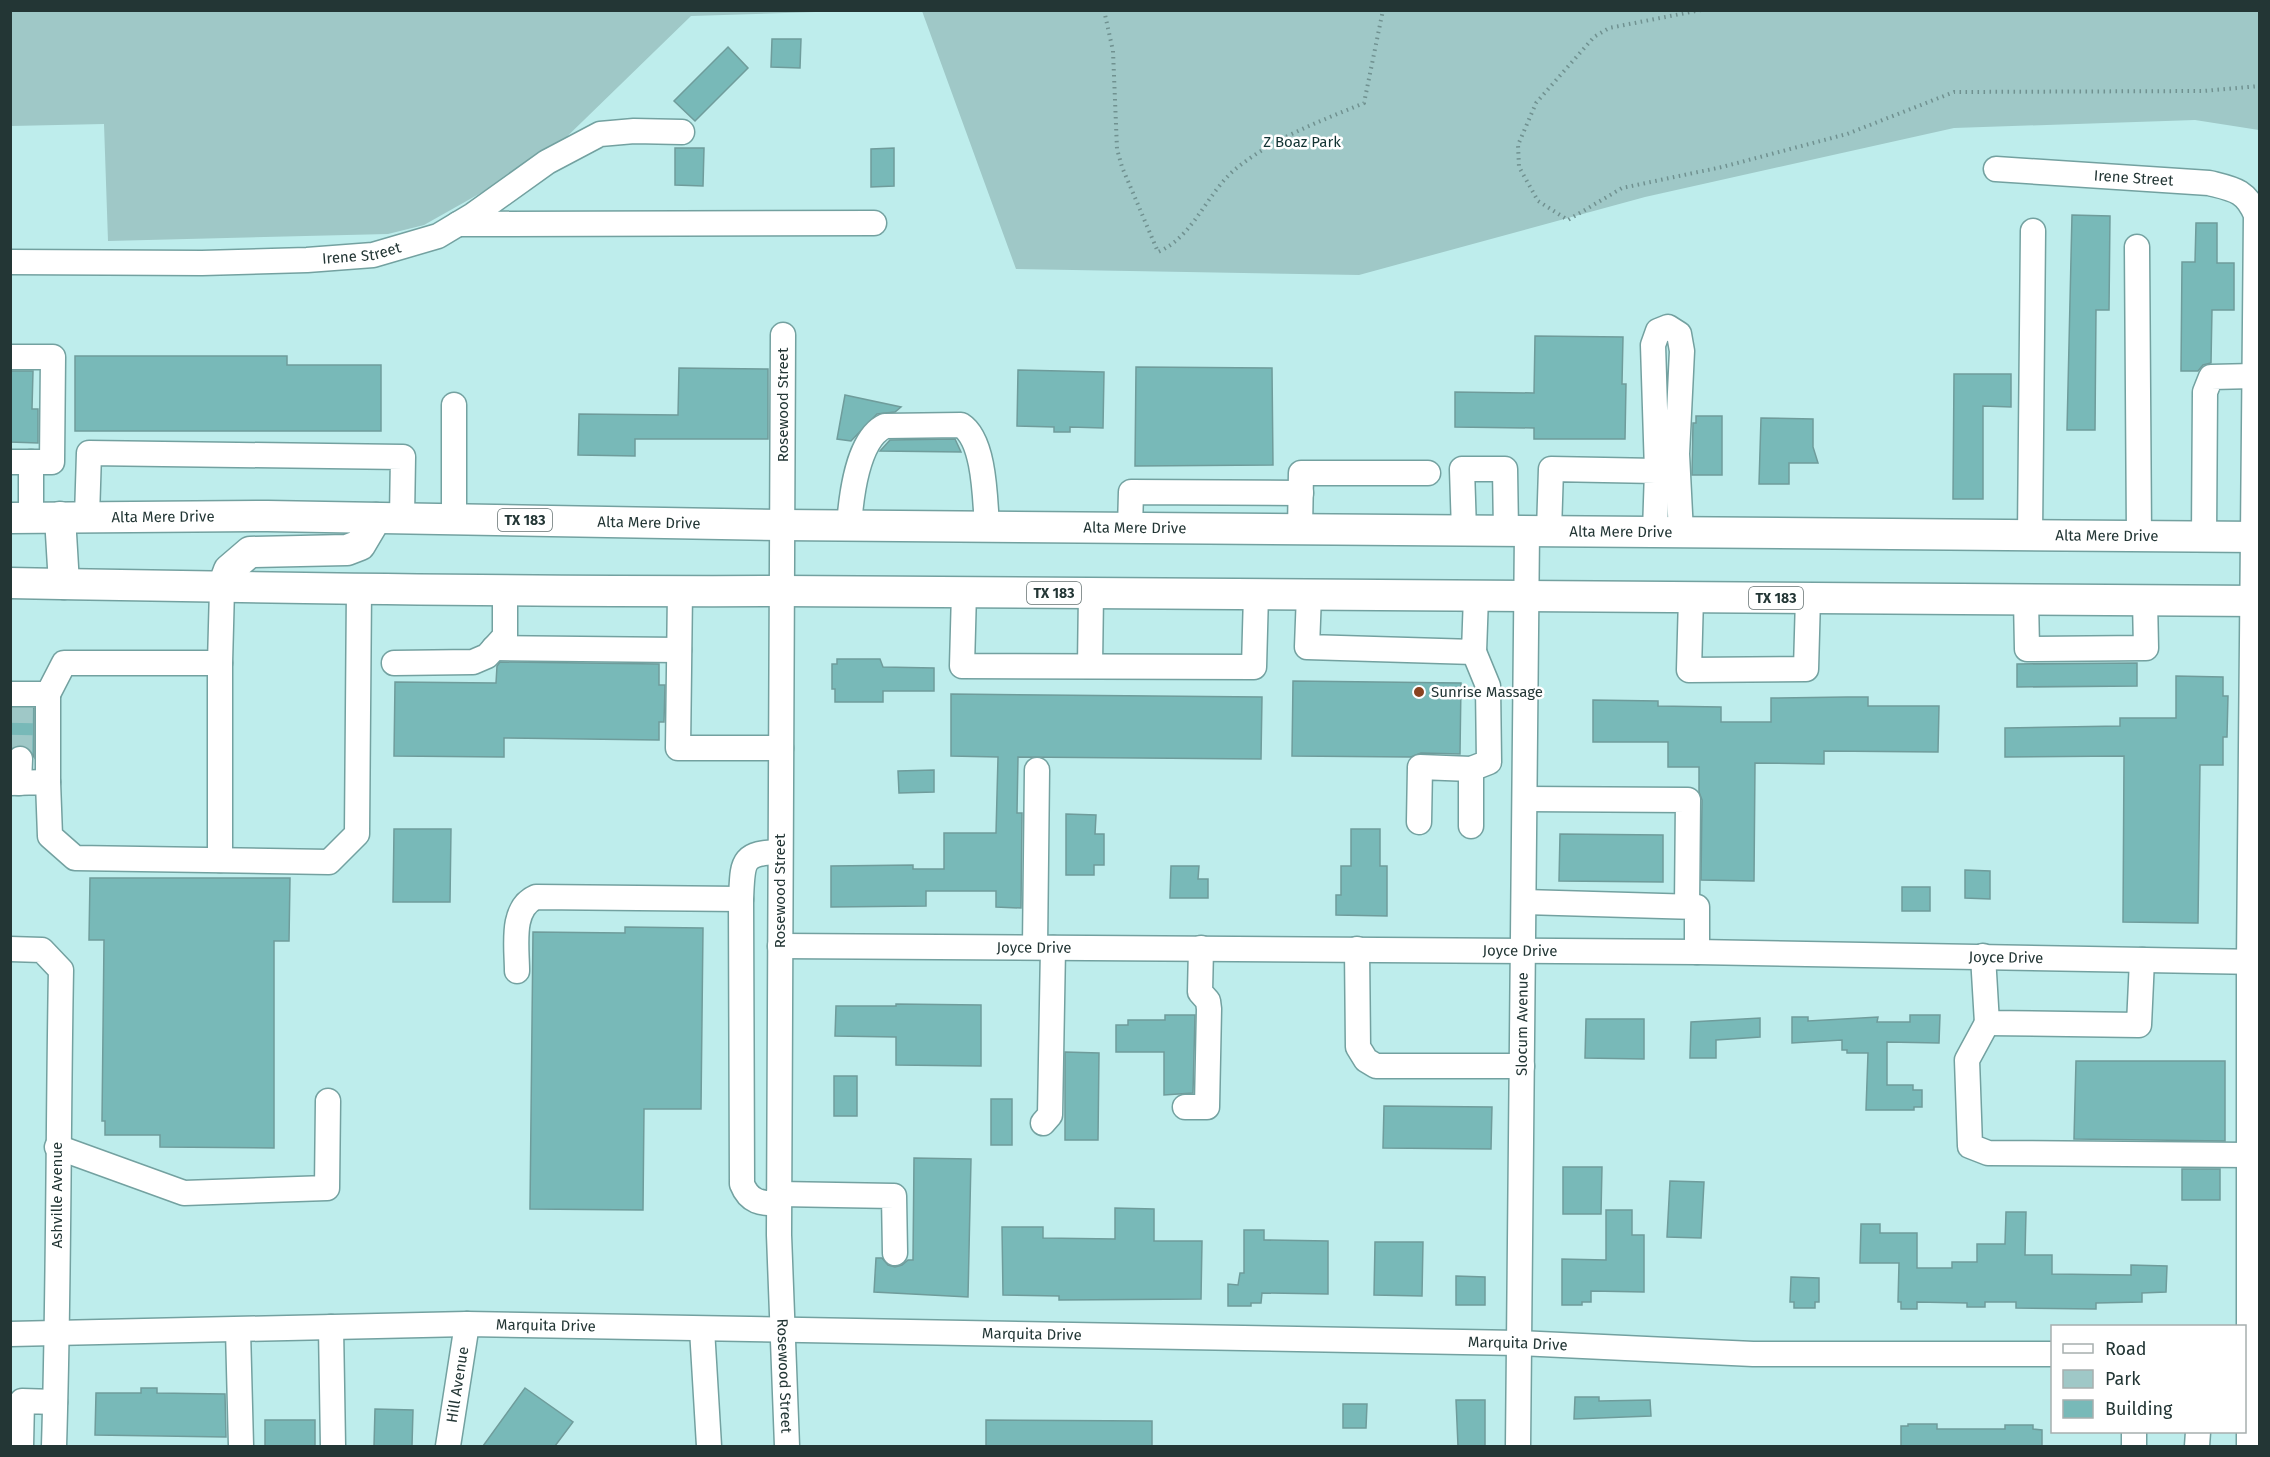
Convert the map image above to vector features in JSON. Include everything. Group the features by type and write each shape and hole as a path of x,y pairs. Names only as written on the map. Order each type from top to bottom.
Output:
{"main road":[{"name":"Alta Mere Drive","path":"47,517 389,518 849,526 2256,537"},
{"path":"10,594 64,584 47,517"},
{"path":"222,589 229,570 250,552 346,550 360,544 389,518"},
{"name":"TX 183","path":"10,583 222,589 359,588 505,591 2256,601"}],"street":[{"name":"Irene Street","path":"10,262 213,262 373,255 438,236 547,162 600,134 634,131 682,132"},
{"name":"Irene Street","path":"1996,169 2209,183 2238,191 2251,201 2256,215 2257,339"},
{"path":"458,224 874,224"},
{"path":"2030,535 2033,231"},
{"path":"2138,247 2139,536"},
{"path":"1668,327 1679,334 1682,351 1677,454 1668,532 1657,471 1653,345 1658,331 1668,327"},
{"name":"Rosewood Street","path":"783,335 779,1198 787,1446"},
{"path":"2249,1446 2251,1354 2249,1155 2254,962 2256,601 2254,376 2257,339"},
{"path":"10,357 53,357 52,462 21,462 47,517"},
{"path":"2204,537 2205,392 2211,377 2254,376"},
{"path":"454,405 454,519"},
{"path":"849,526 851,497 860,462 877,430 885,426 961,425 969,430 982,467 987,527"},
{"path":"47,517 89,453 403,457 389,518"},
{"path":"1464,531 1462,469 1505,469 1528,531"},
{"path":"1528,531 1551,469 1657,471"},
{"path":"1300,529 1301,473 1428,473"},
{"path":"1130,528 1131,492 1301,493"},
{"name":"Slocum Avenue","path":"1518,1446 1528,531"},
{"path":"220,663 64,663 48,694 50,836 75,858 329,862 357,834 359,588"},
{"path":"220,861 222,589"},
{"path":"394,663 473,662 488,656 505,636 505,591"},
{"path":"680,591 678,748 781,748"},
{"path":"964,592 962,666 1254,667 1256,594"},
{"path":"1090,666 1091,593"},
{"path":"1309,594 1307,647 1474,652"},
{"path":"1419,822 1420,767 1471,769 1488,762 1488,686 1474,652 1476,596"},
{"path":"1691,597 1689,670 1806,669 1808,598"},
{"path":"2026,599 2027,649 2146,648 2145,600"},
{"path":"494,648 679,650"},
{"path":"18,698 48,694"},
{"path":"20,759 15,783 48,782"},
{"path":"1471,769 1471,826"},
{"path":"1037,770 1050,1115 1043,1124"},
{"path":"1525,799 1688,800 1688,906"},
{"path":"780,852 757,853 749,857 744,867 741,899 742,1184 746,1194 764,1204 779,1198 894,1196 895,1253"},
{"path":"517,971 520,908 527,900 536,897 741,899"},
{"path":"1524,902 1697,907 1697,952"},
{"name":"Joyce Drive","path":"780,946 1524,950 2254,962"},
{"path":"1185,1107 1207,1107 1208,1001 1200,992 1201,948"},
{"name":"Ashville Avenue","path":"10,949 42,950 61,970 57,1148 58,1334 54,1446"},
{"path":"1357,949 1358,1047 1365,1060 1376,1066 1522,1066"},
{"path":"1983,956 1987,1023 1967,1060 1970,1146 1988,1153 2249,1155"},
{"path":"1987,1023 2139,1025 2142,960"},
{"path":"57,1148 184,1193 327,1188 328,1101"},
{"name":"Marquita Drive","path":"10,1334 467,1324 1518,1343 1752,1354 2051,1354"},
{"name":"Hill Avenue","path":"448,1446 467,1324"},
{"path":"331,1327 333,1446"},
{"path":"702,1329 709,1446"},
{"path":"238,1330 241,1446"},
{"path":"21,1446 16,1395 55,1402"}],"path":[{"path":"1104,10 1113,51 1118,149 1122,167 1158,252 1174,246 1237,168 1292,133 1365,103 1383,10"},
{"path":"1701,10 1609,28 1594,37 1536,104 1518,145 1519,167 1538,201 1569,220 1622,188 1722,167 1847,134 1954,92 2203,91 2259,86"}],"green space":[{"path":"10,11 846,11 691,16 548,155 424,225 388,234 108,241 104,124 11,126"},
{"name":"Z Boaz Park","path":"922,11 2259,11 2259,130 2195,120 1954,128 1645,197 1359,275 1016,269"}],"building":[{"path":"772,39 801,39 800,68 771,67"},
{"path":"728,47 748,68 695,121 674,101"},
{"path":"675,148 704,148 703,186 675,185"},
{"path":"894,148 894,186 871,187 871,149"},
{"path":"2072,215 2110,216 2109,310 2096,310 2095,430 2067,430"},
{"path":"2196,223 2217,223 2217,263 2234,263 2234,310 2212,310 2211,363 2203,365 2198,371 2181,371 2182,262 2195,262"},
{"path":"1535,336 1623,337 1622,384 1626,384 1625,439 1534,439 1534,428 1455,427 1455,392 1534,393"},
{"path":"75,356 287,356 287,365 381,365 381,431 75,431"},
{"path":"1136,367 1272,368 1273,465 1135,466"},
{"path":"679,368 768,369 768,439 635,439 635,456 578,455 579,414 678,415"},
{"path":"1018,370 1104,372 1103,428 1070,427 1070,432 1054,432 1054,427 1017,426"},
{"path":"10,371 33,371 32,409 38,409 38,443 10,442"},
{"path":"1954,374 2011,374 2011,407 1983,406 1983,499 1953,499"},
{"path":"845,395 901,407 895,412 877,414 851,441 837,439"},
{"path":"1696,416 1722,416 1722,475 1692,475 1693,423 1696,423"},
{"path":"1761,418 1813,419 1813,447 1818,463 1789,463 1789,484 1759,484"},
{"path":"955,439 961,452 880,451 890,440"},
{"path":"837,659 880,659 883,667 934,668 934,691 883,691 883,702 835,702 835,689 832,689 832,664 837,664"},
{"path":"500,662 659,664 659,685 665,685 664,722 659,722 659,740 504,738 504,757 394,756 395,682 496,683 497,666"},
{"path":"2137,663 2137,686 2017,687 2017,664"},
{"path":"2176,676 2223,677 2223,696 2228,696 2227,737 2223,737 2223,765 2200,765 2198,923 2123,922 2124,756 2005,757 2005,728 2120,726 2120,718 2176,718"},
{"path":"1293,681 1461,683 1460,754 1421,753 1411,757 1292,756"},
{"path":"951,694 1262,697 1261,759 1018,757 1017,813 1022,813 1021,908 996,907 996,891 926,891 926,906 831,907 831,866 913,865 913,869 944,869 944,833 996,833 998,757 951,756"},
{"path":"1868,697 1868,706 1939,706 1938,752 1824,751 1824,764 1755,763 1754,881 1701,880 1702,800 1699,792 1699,767 1668,767 1668,742 1593,742 1593,700 1658,701 1658,706 1721,707 1721,722 1771,722 1771,698"},
{"path":"34,708 34,757 27,747 20,745 10,749 10,709"},
{"path":"934,770 934,792 899,793 898,771"},
{"path":"1066,814 1096,815 1095,834 1104,834 1104,865 1094,865 1094,875 1066,875"},
{"path":"394,829 451,829 450,902 393,902"},
{"path":"1351,829 1380,829 1380,866 1387,866 1387,916 1336,915 1336,895 1341,895 1341,866 1351,866"},
{"path":"1560,834 1663,835 1663,882 1559,881"},
{"path":"1171,866 1199,866 1198,879 1208,879 1208,898 1170,898"},
{"path":"1965,870 1990,871 1990,899 1965,898"},
{"path":"90,878 290,878 289,941 274,941 274,1148 160,1147 160,1135 105,1135 105,1121 102,1121 104,940 89,940"},
{"path":"1902,887 1930,887 1930,911 1902,911"},
{"path":"625,927 703,928 701,1109 644,1109 643,1210 530,1209 533,932 625,933"},
{"path":"896,1004 981,1005 981,1066 896,1065 896,1037 835,1036 836,1006 896,1006"},
{"path":"1165,1015 1195,1015 1193,1093 1164,1095 1164,1052 1116,1052 1116,1025 1128,1025 1128,1020 1165,1020"},
{"path":"1910,1015 1940,1015 1939,1043 1887,1042 1887,1085 1913,1085 1913,1090 1922,1090 1922,1107 1914,1107 1914,1110 1866,1110 1868,1053 1847,1053 1847,1050 1842,1050 1842,1040 1792,1043 1792,1017 1808,1017 1808,1021 1878,1017 1877,1022 1910,1022"},
{"path":"1760,1018 1760,1037 1716,1040 1716,1058 1690,1058 1691,1022"},
{"path":"1586,1019 1644,1019 1644,1059 1585,1058"},
{"path":"1065,1052 1099,1053 1098,1140 1065,1140"},
{"path":"2076,1061 2225,1061 2225,1141 2074,1139"},
{"path":"834,1076 857,1076 857,1116 834,1116"},
{"path":"991,1099 1012,1099 1012,1145 991,1145"},
{"path":"1384,1106 1492,1107 1491,1149 1383,1148"},
{"path":"914,1158 971,1159 968,1297 874,1292 876,1258 882,1258 888,1265 895,1267 908,1260 913,1260"},
{"path":"1563,1167 1602,1167 1601,1214 1563,1214"},
{"path":"2182,1169 2220,1169 2220,1200 2182,1200"},
{"path":"1670,1181 1704,1182 1701,1238 1667,1237"},
{"path":"1115,1208 1154,1209 1154,1241 1202,1241 1201,1299 1059,1300 1059,1296 1003,1295 1002,1227 1043,1227 1043,1238 1115,1239"},
{"path":"1606,1210 1632,1210 1632,1235 1644,1235 1644,1292 1591,1291 1591,1302 1582,1302 1582,1305 1562,1305 1562,1259 1606,1260"},
{"path":"2006,1212 2026,1212 2025,1255 2052,1255 2052,1274 2131,1275 2131,1265 2167,1266 2166,1292 2142,1293 2142,1302 2096,1303 2096,1309 2016,1308 2016,1302 1985,1302 1985,1307 1967,1307 1967,1303 1917,1302 1917,1309 1901,1309 1901,1302 1898,1302 1899,1263 1860,1263 1861,1224 1880,1224 1880,1233 1917,1233 1917,1268 1952,1268 1952,1262 1977,1262 1977,1244 2005,1244"},
{"path":"1244,1230 1264,1230 1264,1240 1328,1241 1328,1294 1262,1293 1261,1303 1251,1303 1251,1306 1228,1306 1228,1284 1238,1285 1240,1273 1244,1273"},
{"path":"1375,1242 1423,1242 1422,1296 1374,1295"},
{"path":"1456,1276 1485,1277 1485,1305 1456,1305"},
{"path":"1791,1277 1819,1278 1819,1302 1815,1302 1815,1308 1794,1308 1794,1302 1790,1302"},
{"path":"141,1388 157,1388 157,1393 225,1394 226,1437 95,1435 96,1393 141,1393"},
{"path":"525,1388 573,1422 555,1446 483,1446"},
{"path":"1575,1397 1599,1397 1599,1401 1650,1400 1651,1416 1574,1419"},
{"path":"1456,1400 1485,1400 1485,1446 1458,1446"},
{"path":"1343,1404 1367,1404 1366,1428 1343,1428"},
{"path":"375,1409 413,1410 412,1446 374,1446"},
{"path":"265,1420 315,1420 315,1446 265,1446"},
{"path":"986,1420 1152,1421 1152,1446 986,1446"},
{"path":"1908,1424 1937,1424 1937,1429 2005,1429 2005,1425 2033,1425 2033,1429 2042,1430 2042,1446 1901,1446 1901,1426 1908,1426"}],"tunnel":[{"path":"20,759 21,705"}],"place":[{"name":"Sunrise Massage","path":"1419,692"}]}
